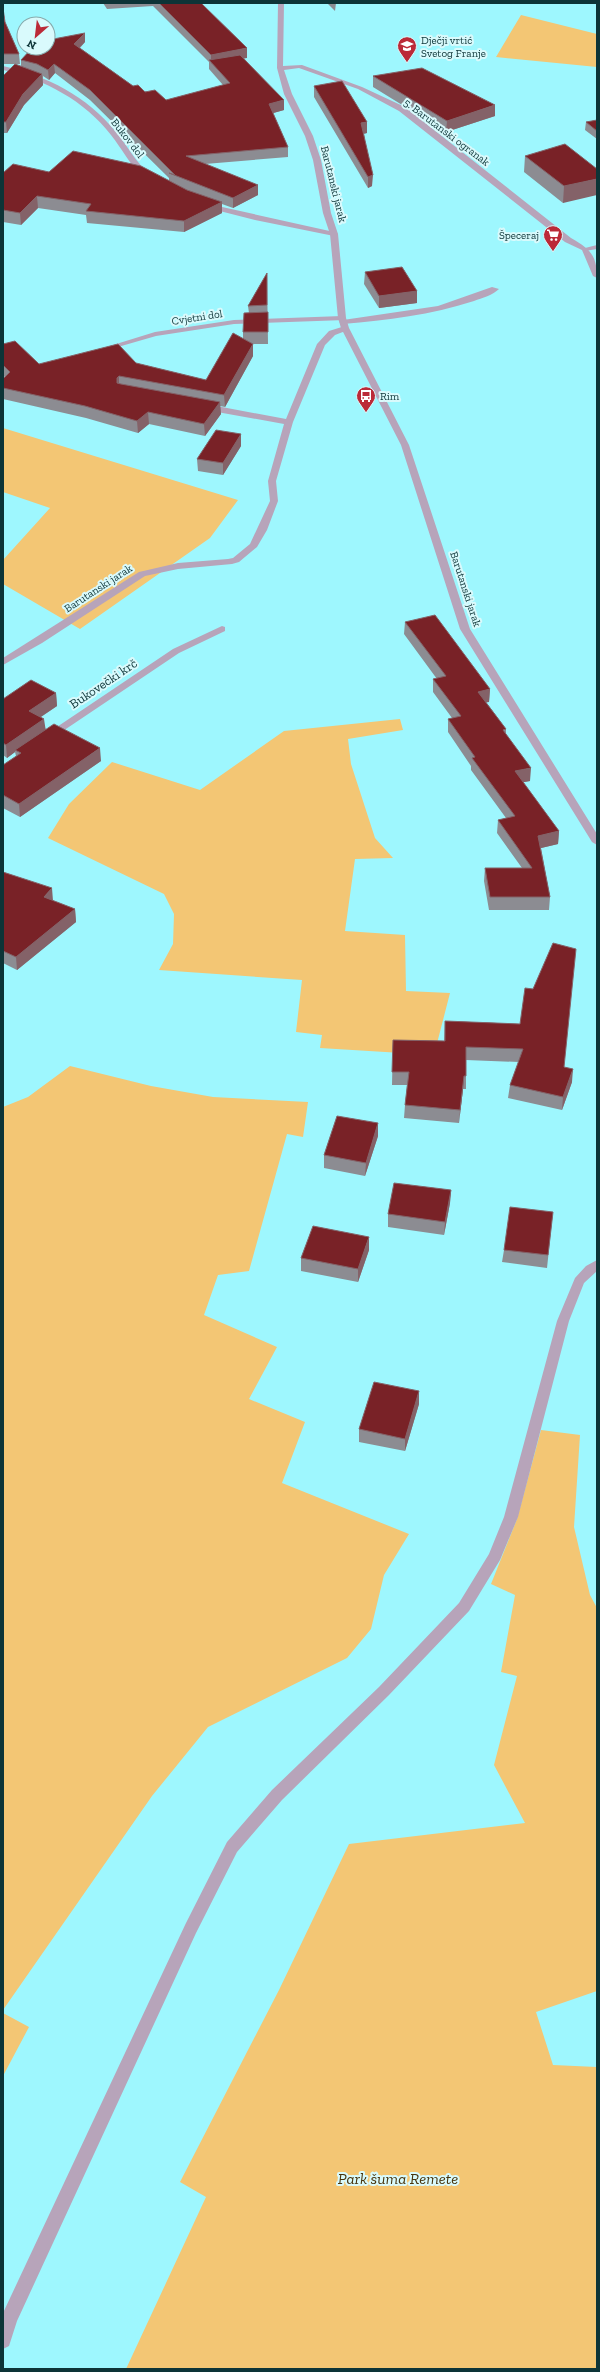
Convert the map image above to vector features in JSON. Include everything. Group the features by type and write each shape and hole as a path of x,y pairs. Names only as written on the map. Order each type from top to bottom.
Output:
{"street":[{"name":"Barutanski jarak","path":"281,3 280,68 288,94 308,136 317,160 327,213 334,234 343,323 406,445 465,629 597,842"},
{"name":"5. Barutanski ogranak","path":"280,68 300,66 360,88 402,109 568,240 585,249"},
{"name":"Bukov dol","path":"3,68 50,84 84,104 113,134 130,160 152,178"},
{"path":"196,201 255,218 334,234"},
{"path":"597,247 585,249 597,276"},
{"name":"Cvjetni dol","path":"96,351 155,334 234,322 343,323 437,310 473,299 495,289"},
{"name":"Barutanski jarak","path":"3,662 39,641 142,574 178,566 230,562 245,553 254,545 274,501 272,481 289,422 321,344 343,323"},
{"path":"198,406 289,422"},
{"name":"Bukovečki krč","path":"41,741 176,651 222,629"},
{"path":"3,2340 9,2318 191,1928 232,1847 277,1794 384,1691 464,1607 495,1556 511,1517 563,1321 579,1281 590,1269 597,1265"}],"green space":[{"path":"521,15 597,34 597,67 496,57"},
{"path":"3,428 238,500 210,538 80,629 3,584 3,560 50,508 3,492"},
{"path":"400,719 403,730 348,739 351,764 375,838 393,858 355,859 345,931 405,935 406,991 450,993 434,1055 320,1048 322,1035 296,1032 302,980 159,970 173,944 174,914 164,894 48,838 69,804 112,762 200,790 284,731"},
{"path":"70,1066 151,1086 213,1097 308,1102 303,1137 287,1134 249,1271 218,1275 204,1315 277,1347 249,1399 305,1422 282,1483 409,1534 384,1575 371,1629 347,1658 208,1727 152,1796 3,2010 3,1107 28,1097"},
{"name":"Park šuma Remete","path":"541,1430 580,1435 574,1527 590,1595 597,1608 597,1991 536,2012 553,2065 597,2067 597,2369 126,2369 206,2197 180,2182 279,1990 349,1844 525,1823 494,1765 517,1676 501,1672 515,1595 491,1584 517,1519"},
{"path":"3,2013 29,2027 3,2076"}],"building":[{"path":"159,3 201,3 247,48 211,55"},
{"path":"3,8 5,22 16,47 16,54 3,54"},
{"path":"85,33 74,44 133,86 138,85 145,92 155,90 166,100 230,83 209,60 240,55 284,100 269,104 288,147 186,156 258,185 233,198 169,173 175,175 90,90 54,64 48,70 37,64 21,60 25,56 56,56 56,38"},
{"path":"15,64 42,74 23,94 6,122 3,122 3,76"},
{"path":"422,68 495,105 447,121 373,76"},
{"path":"342,81 367,122 361,123 373,175 368,177 314,86"},
{"path":"597,120 597,131 586,122"},
{"path":"565,144 597,169 597,179 564,186 525,156"},
{"path":"73,151 141,166 187,190 222,202 184,221 86,211 91,204 37,196 20,213 3,210 3,173 13,164 49,172"},
{"path":"402,267 417,291 379,296 365,272"},
{"path":"267,273 267,305 248,306"},
{"path":"268,312 268,332 243,332 244,313"},
{"path":"233,333 253,344 224,395 119,376 117,378 117,383 121,384 220,402 204,424 148,412 137,421 85,406 3,388 3,379 10,372 3,365 3,344 15,341 39,364 118,344 136,363 206,380"},
{"path":"216,430 241,434 223,463 197,459"},
{"path":"435,615 490,689 478,692 506,729 503,730 531,768 515,771 559,831 538,836 550,897 490,897 485,868 532,868 498,820 515,816 472,758 475,757 448,719 461,716 433,679 446,676 405,622"},
{"path":"31,680 56,693 29,711 44,719 6,745 3,743 3,699"},
{"path":"54,724 100,748 19,804 3,795 3,765 21,753 15,750"},
{"path":"3,872 52,888 44,897 75,909 16,957 3,951"},
{"path":"553,943 576,949 564,1067 573,1069 563,1097 510,1085 523,1049 466,1047 466,1076 464,1076 460,1110 405,1105 409,1072 392,1072 393,1040 445,1041 445,1021 520,1024 525,988 533,989"},
{"path":"337,1116 378,1123 366,1163 324,1155"},
{"path":"394,1183 451,1190 445,1222 388,1214"},
{"path":"510,1207 553,1212 548,1255 504,1250"},
{"path":"313,1226 369,1237 358,1269 301,1258"},
{"path":"374,1382 419,1391 405,1439 359,1429"}],"place":[{"name":"Dječji vrtić Svetog Franje","path":"407,63"},
{"name":"Špeceraj","path":"553,252"},
{"name":"Rim","path":"366,413"}]}
